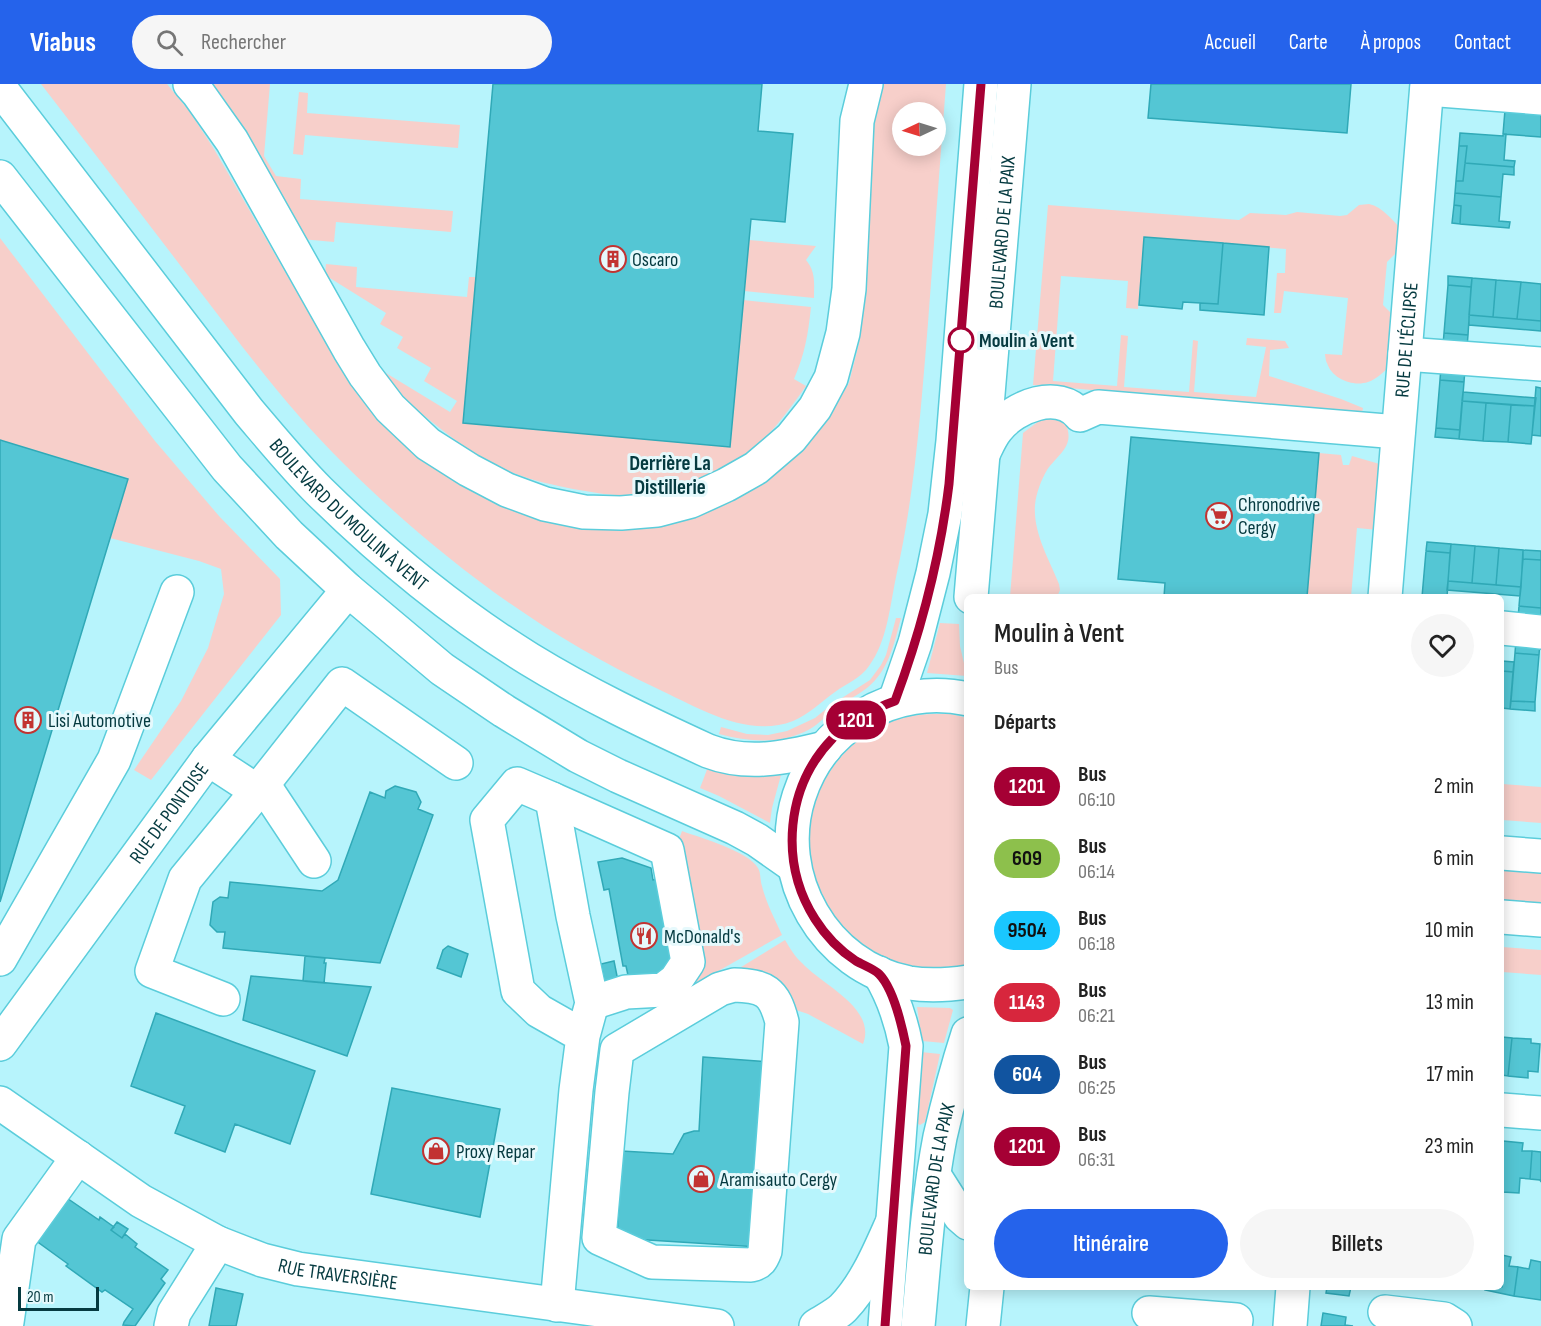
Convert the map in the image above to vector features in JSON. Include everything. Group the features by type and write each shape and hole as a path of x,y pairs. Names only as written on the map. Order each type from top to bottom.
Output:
{"main road":[{"path":"190,84 232,141 349,350 390,408 428,444 469,470 507,490 545,504 584,512 621,513 657,510 680,504 726,485 756,468 774,453 791,438 815,408 831,378 843,333 849,289 857,121 866,84"},
{"name":"BOULEVARD DE LA PAIX","path":"895,701 915,643 945,514 953,441 981,84"},
{"name":"BOULEVARD DE LA PAIX","path":"971,594 1014,84"},
{"path":"1427,86 1541,98"},
{"name":"RUE DE L'ÉCLIPSE","path":"1385,594 1427,86"},
{"name":"BOULEVARD DU MOULIN À VENT","path":"0,88 249,412 282,451 350,520 440,598 483,630 572,684 623,712 722,757 763,759 825,748"},
{"path":"0,177 227,468 289,535 348,590 442,669 504,711 578,756 735,828 757,840 794,866"},
{"path":"1405,354 1541,364"},
{"path":"983,454 994,431 1003,422 1029,405 1056,403 1075,409 1080,415 1098,407 1398,432"},
{"name":"RUE DE PONTOISE","path":"2,1036 208,759 348,590"},
{"path":"0,959 114,760 177,592"},
{"path":"1504,628 1541,632"},
{"path":"223,999 152,971 185,879 342,684 456,763"},
{"path":"964,698 936,695 895,701 856,720 834,737 807,774 796,804 792,835 794,866 802,893 811,913 823,930 843,951 879,973 908,983 938,985 964,982"},
{"path":"208,759 260,787 314,861"},
{"path":"583,1036 539,1011 518,991 487,820 517,784 667,850 688,962 676,980 663,990 626,992 592,1003"},
{"path":"552,799 573,916 592,1003 583,1036 576,1090 557,1305"},
{"path":"1504,853 1541,856"},
{"path":"1504,917 1541,920"},
{"name":"BOULEVARD DE LA PAIX","path":"879,973 897,1009 906,1046 885,1326"},
{"path":"734,985 748,986 760,988 771,995 778,1007 782,1022 765,1251 758,1263 751,1265 652,1263 599,1238 612,1092 617,1050 720,989 734,985"},
{"name":"BOULEVARD DE LA PAIX","path":"918,1326 927,1232 940,1138 964,1048"},
{"path":"576,1090 612,1092"},
{"name":"RUE TRAVERSIÈRE","path":"0,1104 141,1201 218,1243 262,1260 298,1269 717,1326"},
{"path":"1504,1110 1541,1113"},
{"path":"7,1322 20,1239 78,1157"},
{"path":"934,1175 964,1220"},
{"path":"816,1326 842,1309 858,1289 893,1221"},
{"path":"171,1326 174,1313 218,1243"},
{"path":"983,1326 987,1290"},
{"path":"1290,1326 1293,1290"},
{"path":"1385,1312 1444,1319 1455,1326"},
{"path":"1149,1313 1236,1320 1235,1326"}],"shaded area":[{"path":"41,84 167,84 190,112 214,149 324,339 358,393 383,425 416,454 659,525 690,519 768,480 799,452 828,418 849,383 859,343 865,291 872,124 882,84 946,84 945,102 892,102 892,156 940,156 913,482 887,623 880,646 869,666 857,678 793,721 776,726 758,726 705,712 613,667 531,617 453,561 380,498 325,445 253,360"},
{"path":"208,84 270,84 264,156 276,176 301,179 300,199 453,211 451,232 336,222 334,242 301,239"},
{"path":"299,92 308,93 307,113 460,125 458,148 305,135 303,155 293,154"},
{"path":"1369,204 1383,211 1403,231 1402,247 1387,262 1383,305 1394,316 1392,365 1374,379 1362,383 1344,380 1333,373 1326,362 1325,354 1342,355 1348,298 1284,291 1281,313 1274,313 1277,273 1285,273 1286,249 1144,237 1138,309 1126,308 1128,281 1061,276 1053,381 1117,386 1121,335 1128,336 1124,387 1189,392 1193,340 1198,341 1194,392 1256,397 1266,347 1246,345 1247,338 1285,341 1289,348 1270,350 1269,376 1341,399 1363,408 1362,413 1033,385 1048,205 1239,220 1250,213 1286,215 1297,212 1340,216 1347,215 1359,205"},
{"path":"0,238 155,441 219,516 280,579 281,615 151,780 134,770 181,701 208,648 224,594 221,569 110,538 128,478 0,440"},
{"path":"749,240 816,246 806,260 813,273 814,298 744,291"},
{"path":"326,264 357,267 356,287 467,297 469,277 476,277 463,423 730,447 743,300 811,307 806,344 794,379 806,386 776,426 759,444 714,473 686,484 657,492 621,495 544,483 503,469 466,448 400,395 381,370 450,412 457,401 424,381 431,368 397,348 403,337 380,324 386,313 325,275"},
{"path":"1043,418 1065,422 1068,430 1069,437 1065,449 1047,470 1035,505 1036,526 1059,584 1058,594 1010,594 1023,433"},
{"path":"1319,453 1341,455 1343,465 1349,465 1352,456 1383,465 1378,530 1357,528 1351,594 1307,594"},
{"path":"896,618 901,618 890,656 881,673 867,688 835,708 814,727 777,740 742,739 719,734 721,727 747,734 768,735 787,731 815,718 870,680 886,655"},
{"path":"940,623 959,624 964,676 927,673"},
{"path":"951,714 964,717 964,966 945,969 902,964 864,947 848,934 834,917 822,897 812,871 809,843 811,819 828,774 842,755 860,739 880,727 919,715"},
{"path":"708,767 726,773 744,775 781,775 770,823 700,788"},
{"path":"1504,784 1541,787 1541,823 1504,820"},
{"path":"682,831 735,851 753,862 759,870 766,899 782,935 665,1001 677,990 678,842"},
{"path":"1504,865 1541,869 1541,910 1504,907"},
{"path":"785,940 799,961 855,1008 862,1019 865,1031 863,1044 808,1014 784,1006 725,977"},
{"path":"1504,947 1541,950 1541,975 1504,972"},
{"path":"917,1007 953,1010 944,1043 922,1041"},
{"path":"921,1052 940,1054 925,1122 920,1125 916,1123"}],"building":[{"name":"Oscaro","path":"493,84 762,84 758,131 793,134 785,222 751,219 730,447 463,423"},
{"path":"1151,84 1351,84 1347,133 1148,118"},
{"path":"1505,110 1541,113 1541,137 1503,134"},
{"path":"1460,133 1503,136 1506,134 1504,160 1515,161 1514,167 1465,163 1467,146 1459,146"},
{"path":"1459,146 1467,146 1463,181 1456,181"},
{"path":"1465,163 1514,167 1514,175 1503,174 1501,197 1455,193 1456,181 1463,181"},
{"path":"1455,193 1501,197 1499,221 1510,222 1509,228 1460,224 1461,206 1454,205"},
{"path":"1454,205 1461,206 1460,224 1452,223"},
{"path":"1144,237 1223,243 1218,304 1183,302 1182,309 1139,305"},
{"path":"1223,243 1269,247 1264,315 1200,310 1200,303 1218,304"},
{"path":"1448,276 1472,278 1471,287 1448,285"},
{"path":"1472,278 1496,280 1493,317 1469,315"},
{"path":"1496,280 1521,282 1517,319 1493,317"},
{"path":"1521,282 1541,284 1541,321 1517,319"},
{"path":"1448,285 1471,287 1468,335 1444,333"},
{"path":"1469,315 1541,321 1541,331 1469,325"},
{"path":"1444,333 1468,335 1467,347 1443,345"},
{"path":"1441,367 1465,369 1464,382 1440,380"},
{"path":"1440,380 1464,382 1460,430 1436,428"},
{"path":"1536,387 1541,388 1541,436 1532,435"},
{"path":"1463,392 1536,398 1535,406 1462,401"},
{"path":"1462,401 1486,403 1483,441 1459,439"},
{"path":"1486,403 1511,405 1508,442 1483,441"},
{"path":"1511,405 1535,406 1531,444 1508,442"},
{"path":"1436,428 1460,430 1459,439 1435,437"},
{"name":"Chronodrive Cergy","path":"1131,437 1319,453 1307,594 1164,594 1165,583 1118,579"},
{"name":"Lisi Automotive","path":"0,440 128,479 0,902"},
{"path":"1427,542 1451,544 1450,553 1426,551"},
{"path":"1451,544 1475,546 1472,583 1448,581"},
{"path":"1475,546 1499,548 1496,585 1472,583"},
{"path":"1499,548 1523,550 1521,587 1496,585"},
{"path":"1523,550 1541,551 1541,560 1523,559"},
{"path":"1426,551 1450,553 1447,594 1422,594"},
{"path":"1523,559 1541,560 1541,608 1519,606"},
{"path":"1448,581 1521,587 1520,596 1447,590"},
{"path":"1519,606 1541,608 1541,620 1518,619"},
{"path":"1516,640 1540,642 1539,655 1515,653"},
{"path":"1515,653 1539,655 1535,702 1511,701"},
{"path":"1504,661 1514,662 1513,672 1504,671"},
{"path":"1504,671 1513,672 1510,709 1504,708"},
{"path":"1511,701 1535,702 1535,711 1510,709"},
{"path":"395,786 416,792 421,802 418,809 433,815 380,963 223,948 225,932 217,932 210,925 213,902 220,897 228,898 230,882 322,891 338,880 370,792 385,798 386,791"},
{"name":"McDonald's","path":"622,858 651,868 653,880 659,879 674,956 670,957 672,972 629,980 626,966 623,966 609,889 604,890 598,862"},
{"path":"448,946 468,954 461,977 437,968 443,950"},
{"path":"305,956 325,958 324,983 303,981"},
{"path":"614,961 619,986 606,988 601,964"},
{"path":"251,976 371,987 347,1056 243,1020"},
{"path":"156,1013 315,1071 290,1144 235,1124 225,1152 175,1133 185,1106 131,1086"},
{"path":"1504,1037 1512,1038 1508,1076 1504,1075"},
{"path":"1512,1038 1531,1039 1531,1043 1540,1044 1538,1072 1528,1071 1528,1078 1508,1076"},
{"path":"703,1057 770,1062 758,1247 617,1238 622,1151 673,1154 684,1134 699,1131"},
{"name":"Proxy Repar","path":"392,1088 500,1109 480,1217 371,1194"},
{"path":"1504,1141 1523,1143 1522,1151 1532,1151 1530,1179 1520,1178 1519,1193 1504,1192"},
{"path":"1532,1151 1541,1152 1541,1182 1530,1179"},
{"path":"61,1194 99,1220 100,1217 114,1227 111,1230 122,1238 125,1234 137,1244 135,1247 168,1270 161,1279 165,1283 135,1326 123,1325 133,1309 105,1290 102,1292 35,1240"},
{"path":"117,1222 128,1229 122,1238 111,1230"},
{"path":"1504,1255 1511,1257 1509,1266 1518,1267 1514,1296 1485,1290 1504,1290"},
{"path":"1531,1260 1541,1262 1541,1300 1514,1296 1518,1267 1529,1269"},
{"path":"216,1288 243,1294 236,1326 209,1326"},
{"path":"1326,1290 1350,1290 1349,1296 1326,1293"},
{"path":"1323,1313 1346,1317 1345,1325 1353,1326 1321,1326"}],"bus line":[{"name":"1201","path":"885,1326 906,1046 901,1021 892,996 879,973 854,960 832,941 808,906 794,866 793,819 807,774 834,737 869,712 895,701 915,643 933,573 941,540 949,484 981,84"}],"place":[{"name":"Oscaro","path":"613,259"},
{"name":"Moulin à Vent","path":"961,340"},
{"name":"Chronodrive Cergy","path":"1219,516"},
{"name":"Lisi Automotive","path":"28,720"},
{"name":"McDonald's","path":"644,936"},
{"name":"Proxy Repar","path":"436,1151"},
{"name":"Aramisauto Cergy","path":"701,1179"}],"district":[{"name":"Derrière La Distillerie","path":"670,475"}]}
